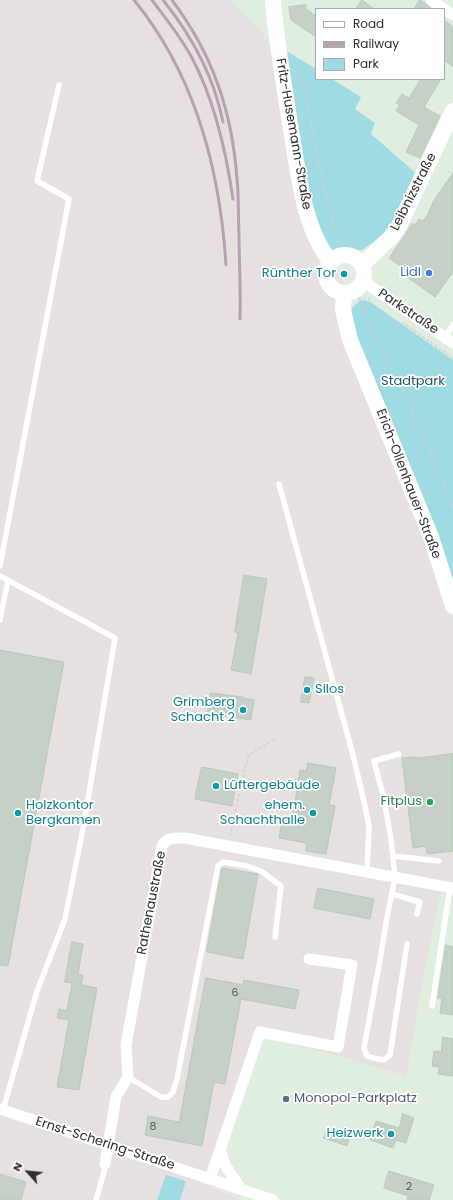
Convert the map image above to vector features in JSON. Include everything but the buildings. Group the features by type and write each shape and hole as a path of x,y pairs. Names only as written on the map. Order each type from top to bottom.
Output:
{"street":[{"name":"Fritz-Husemann-Straße","path":"273,0 296,163 308,218 313,234 320,248 331,262"},
{"path":"431,0 443,8"},
{"path":"445,10 453,16"},
{"name":"Leibnizstraße","path":"362,265 390,238 398,228 453,111"},
{"path":"344,255 351,256 358,259 362,265 365,273 355,291 337,292 328,282 326,275 328,268 331,262 337,257 344,255"},
{"name":"Parkstraße","path":"355,291 449,340"},
{"name":"Erich-Ollenhauer-Straße","path":"355,291 343,310 350,340 428,530 453,606"},
{"name":"Rathenaustraße","path":"128,1077 126,1045 162,846 166,840 173,838 185,838 452,888"},
{"path":"210,1179 260,1032 338,1047 352,965 309,959"},
{"path":"105,1159 116,1097 128,1077"},
{"name":"Ernst-Schering-Straße","path":"2,1109 273,1200"},
{"path":"220,1149 225,1165 241,1189"}],"lane":[{"path":"0,566 2,543 69,199 37,181 59,85"},
{"path":"449,340 453,324"},
{"path":"279,484 365,806 369,827 367,871"},
{"path":"0,576 115,638 83,828 65,919 37,991 2,1109"},
{"path":"0,620 8,580"},
{"path":"399,754 374,761 384,799 395,877 364,1048 367,1056 384,1060 390,1055 407,944"},
{"path":"393,856 439,861"},
{"path":"128,1077 161,1097 168,1097 173,1092 177,1079 218,866 223,862 247,866 261,871 280,886 275,937"},
{"path":"432,1006 452,888"},
{"path":"392,894 420,902 418,914"},
{"path":"96,1200 104,1172 105,1159"}],"path":[{"path":"292,70 294,74 304,82 316,153 338,242 348,246 366,244 374,254"},
{"path":"355,291 372,299"},
{"path":"355,291 444,482 453,509"},
{"path":"401,321 453,358"},
{"path":"228,846 248,756 271,741 277,739"}],"shaded area":[{"path":"0,0 229,0 268,38 291,124 352,308 350,320 453,602 453,896 440,894 406,1076 346,1058 262,1037 212,1188 242,1200 180,1200 186,1181 166,1176 157,1200 0,1200"}],"green space":[{"path":"280,47 315,68 315,80 334,80 361,97 355,109 375,123 371,134 418,175 389,230 362,250 332,251 321,239 301,164"},
{"name":"Stadtpark","path":"360,300 369,301 453,360 453,602 350,320 352,308"},
{"path":"166,1175 186,1181 180,1200 157,1200"}],"railway":[{"path":"134,0 156,29 174,60 189,92 201,125 211,159 218,194 226,265"},
{"path":"152,0 188,50 207,91 223,145 233,199"},
{"path":"163,0 183,28 208,73 223,122"},
{"path":"172,0 199,42 209,63 225,107 230,130 238,193 240,319"}],"place":[{"name":"Lidl","path":"429,273"},
{"name":"Rünther Tor","path":"344,274"},
{"name":"Silos","path":"307,690"},
{"name":"Grimberg Schacht 2","path":"243,710"},
{"name":"Lüftergebäude","path":"216,786"},
{"name":"Fitplus","path":"430,802"},
{"name":"Holzkontor Bergkamen","path":"18,813"},
{"name":"ehem. Schachthalle","path":"313,813"},
{"name":"Monopol-Parkplatz","path":"286,1099"},
{"name":"Heizwerk","path":"391,1134"}]}
